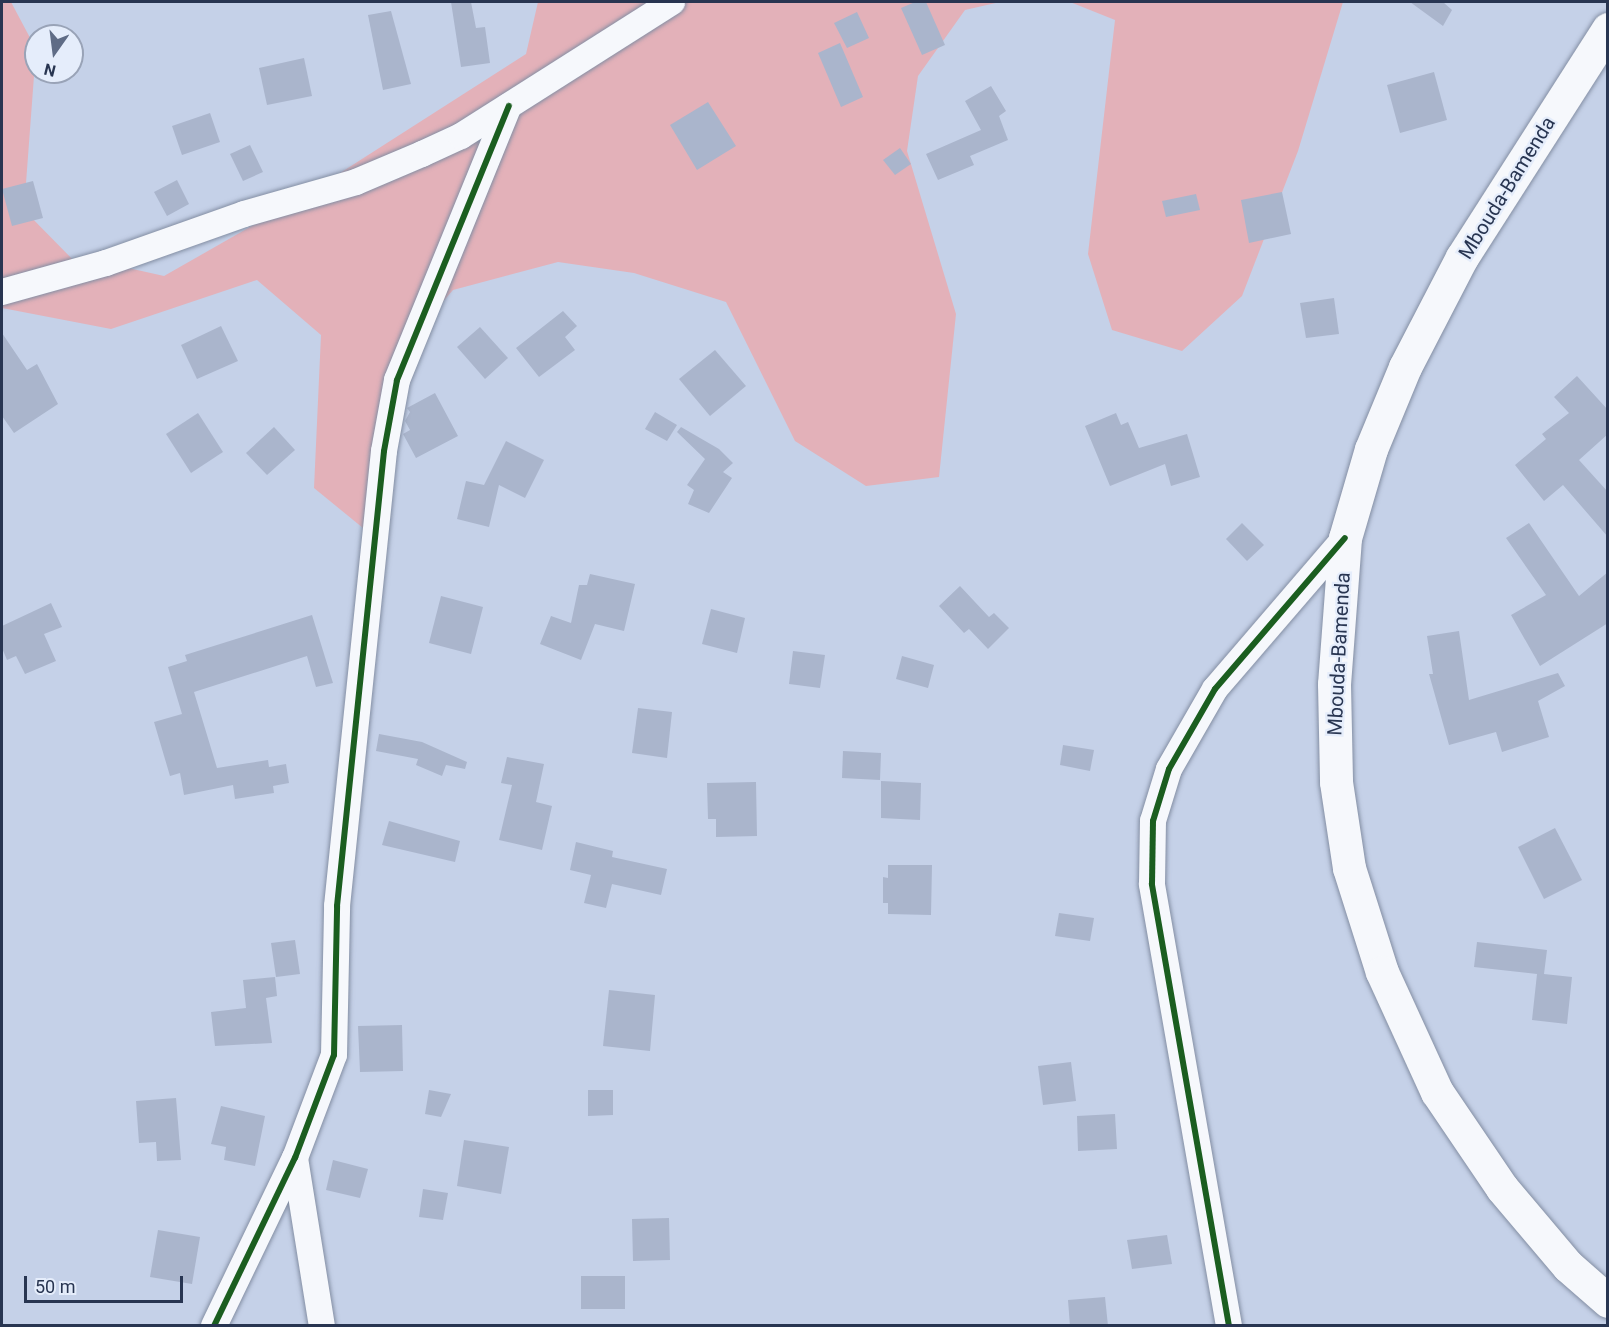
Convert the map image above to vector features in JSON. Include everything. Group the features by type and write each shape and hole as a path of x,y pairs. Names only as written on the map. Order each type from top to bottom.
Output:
{"highway":[{"name":"Mbouda-Bamenda","path":"1608,29 1462,257 1411,357 1371,449 1345,538 1334,684 1336,782 1349,868 1382,972 1437,1092 1502,1188 1568,1266 1608,1301"}],"street":[{"path":"2,292 106,263 244,214 357,182 461,136 672,2"},
{"path":"214,1326 295,1158 334,1055 337,906 384,451 398,380 509,106"},
{"path":"1229,1326 1152,884 1153,821 1169,769 1215,689 1345,538"},
{"path":"295,1158 322,1326"}],"shaded area":[{"path":"2,2 11,2 24,26 24,84 33,84 24,210 80,267 106,263 164,276 301,198 526,54 538,2 1000,2 965,10 918,76 907,151 956,314 939,477 866,486 795,441 726,302 634,273 558,262 453,290 416,333 374,537 314,488 321,335 257,280 111,329 2,308"},
{"path":"1070,2 1343,2 1298,151 1242,296 1182,351 1112,330 1088,254 1115,20"}],"building":[{"path":"451,2 471,2 476,28 485,27 490,63 461,67"},
{"path":"915,2 926,2 945,45 922,55 901,8"},
{"path":"1410,2 1443,2 1452,10 1443,26"},
{"path":"391,11 411,84 383,90 368,15"},
{"path":"857,12 869,38 847,48 834,23"},
{"path":"840,43 863,97 841,107 818,53"},
{"path":"304,58 312,96 267,105 259,68"},
{"path":"1434,72 1447,120 1400,133 1387,85"},
{"path":"991,86 1006,111 999,116 1008,140 970,156 974,165 938,180 926,154 981,130 965,101"},
{"path":"708,102 736,146 697,170 670,125"},
{"path":"210,113 220,142 182,155 172,126"},
{"path":"250,145 263,172 243,181 230,154"},
{"path":"900,148 911,164 895,175 883,160"},
{"path":"177,180 189,204 167,216 154,192"},
{"path":"33,181 43,218 12,226 2,189"},
{"path":"1282,192 1291,234 1249,243 1241,200"},
{"path":"1196,194 1200,210 1166,217 1162,201"},
{"path":"1334,298 1339,334 1306,338 1300,303"},
{"path":"563,311 577,326 565,337 575,350 539,377 516,348"},
{"path":"221,326 238,361 197,379 181,345"},
{"path":"480,327 508,358 485,379 457,347"},
{"path":"2,333 27,370 37,364 58,404 14,433 2,416"},
{"path":"715,350 746,386 710,416 679,379"},
{"path":"1577,376 1608,410 1608,434 1579,460 1608,492 1608,537 1563,485 1544,501 1515,465 1546,439 1542,434 1569,413 1554,397"},
{"path":"435,393 458,436 416,458 403,434 410,430 405,421 410,412 407,408"},
{"path":"655,412 677,425 667,441 645,429"},
{"path":"198,413 223,452 191,473 166,434"},
{"path":"1116,413 1121,425 1128,422 1139,448 1187,434 1200,477 1171,486 1165,464 1110,486 1085,426"},
{"path":"274,427 295,450 267,475 246,453"},
{"path":"681,427 719,449 733,463 723,472 732,478 709,513 688,504 694,490 687,485 705,459 677,432"},
{"path":"506,441 544,460 525,498 499,485 489,527 457,519 466,481 484,485"},
{"path":"1242,523 1264,545 1247,561 1226,539"},
{"path":"1529,523 1579,596 1608,572 1608,623 1540,666 1511,615 1546,595 1506,538"},
{"path":"590,574 635,584 624,631 595,624 581,660 540,644 551,616 571,623 579,585 587,585"},
{"path":"960,586 989,617 994,613 1009,628 988,649 969,629 964,633 939,606"},
{"path":"441,596 483,607 471,654 429,643"},
{"path":"51,603 62,627 44,634 56,661 25,674 16,656 7,660 2,648 2,626"},
{"path":"711,609 745,618 737,653 702,644"},
{"path":"312,615 333,683 316,687 307,656 194,692 217,768 268,760 269,767 286,764 289,783 273,786 274,793 235,799 233,785 184,795 180,773 170,776 154,722 182,714 168,667 187,661 185,655"},
{"path":"1459,631 1469,700 1558,673 1565,686 1538,701 1549,737 1502,752 1496,732 1449,745 1429,674 1433,674 1427,636"},
{"path":"793,651 825,655 820,688 789,684"},
{"path":"902,656 934,665 928,688 896,679"},
{"path":"638,708 672,712 667,758 632,753"},
{"path":"379,734 422,742 467,762 465,769 446,765 442,776 416,765 418,759 376,751"},
{"path":"1063,745 1094,750 1090,771 1060,765"},
{"path":"843,751 881,753 880,780 842,778"},
{"path":"507,757 544,764 536,802 552,806 542,850 499,840 512,785 501,783"},
{"path":"881,781 921,783 920,820 881,818"},
{"path":"756,782 757,836 716,837 716,819 708,819 707,783"},
{"path":"389,821 460,841 455,862 382,845"},
{"path":"1555,828 1582,880 1544,899 1518,847"},
{"path":"576,842 613,851 612,857 667,869 661,895 612,884 606,908 584,903 591,875 570,870"},
{"path":"888,865 932,865 931,915 888,914 888,903 883,903 883,877 888,878"},
{"path":"1059,913 1094,918 1090,941 1055,936"},
{"path":"295,940 300,974 276,977 271,943"},
{"path":"1477,942 1547,950 1544,974 1572,977 1567,1024 1532,1020 1537,974 1474,967"},
{"path":"275,977 277,996 266,998 272,1043 215,1046 211,1012 246,1008 243,980"},
{"path":"609,990 655,995 650,1051 603,1046"},
{"path":"402,1025 403,1071 360,1072 358,1026"},
{"path":"1071,1062 1076,1101 1043,1105 1038,1066"},
{"path":"429,1090 451,1094 441,1117 425,1114"},
{"path":"588,1090 613,1090 613,1115 588,1116"},
{"path":"176,1098 181,1160 157,1161 156,1142 139,1143 136,1101"},
{"path":"221,1106 265,1116 255,1166 224,1160 226,1147 211,1144"},
{"path":"1115,1114 1117,1149 1078,1151 1077,1116"},
{"path":"464,1140 509,1147 501,1194 457,1186"},
{"path":"333,1160 368,1169 360,1198 326,1190"},
{"path":"423,1189 448,1193 443,1220 419,1217"},
{"path":"669,1218 670,1260 633,1261 632,1219"},
{"path":"158,1230 200,1237 192,1284 150,1277"},
{"path":"1167,1235 1172,1264 1132,1269 1127,1240"},
{"path":"581,1276 625,1276 625,1309 581,1309"},
{"path":"1105,1297 1108,1326 1070,1326 1068,1300"}],"cycle path":[{"path":"214,1326 295,1158 334,1055 337,906 384,451 397,380 509,106"},
{"path":"1229,1326 1152,884 1153,821 1169,769 1215,689 1345,538"}]}
